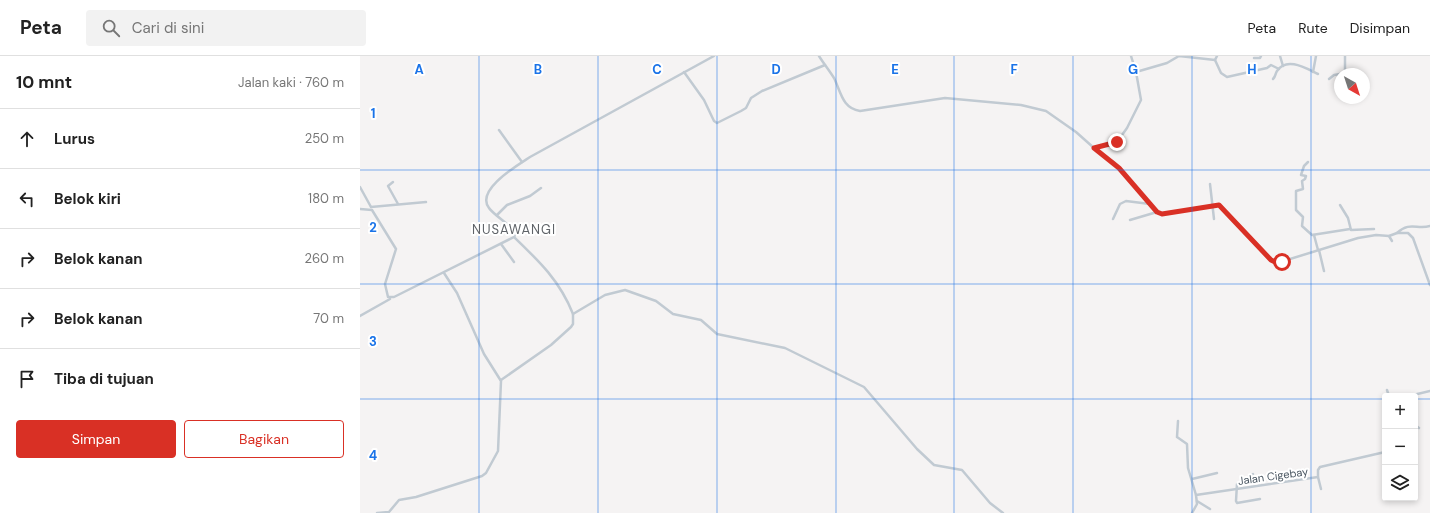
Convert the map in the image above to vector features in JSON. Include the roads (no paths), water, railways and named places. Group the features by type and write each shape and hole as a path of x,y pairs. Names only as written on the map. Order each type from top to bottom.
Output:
{"street":[{"path":"360,316 390,298 444,273 514,237 516,232 489,208 487,204 490,188 522,162 714,56"},
{"path":"819,56 835,81 845,103 854,110 860,111 945,98 1021,105 1046,111 1076,132 1119,168 1157,212"},
{"path":"1094,148 1117,142 1127,128 1141,100 1136,72 1131,56"},
{"path":"1136,72 1167,63 1179,56 1215,60"},
{"path":"1215,60 1217,56"},
{"path":"1254,58 1260,58 1261,56"},
{"path":"1280,56 1283,66"},
{"path":"1313,72 1316,56"},
{"path":"1345,56 1346,68"},
{"path":"1215,60 1221,73 1227,77 1267,68 1271,64 1279,69"},
{"path":"1273,79 1279,69 1288,64 1295,64 1318,74"},
{"path":"684,72 704,100 714,121 717,123 746,108 752,98 762,91 824,65"},
{"path":"1329,79 1334,75"},
{"path":"499,130 522,162"},
{"path":"1308,162 1304,166 1301,174 1306,176 1306,179 1302,181 1303,189 1296,191 1295,206 1297,212 1303,217 1302,226 1306,232 1314,235 1350,229 1374,229"},
{"path":"393,182 388,186 399,205"},
{"path":"1210,184 1214,219"},
{"path":"360,186 384,232 396,245 385,288 388,297 390,298"},
{"path":"497,215 508,205 530,196 541,188"},
{"path":"1113,219 1120,204 1126,201 1150,204"},
{"path":"360,209 426,202"},
{"path":"1340,205 1348,218 1350,229"},
{"path":"1130,220 1157,212 1166,214 1212,206 1222,207 1273,262 1282,262 1358,238 1376,235 1389,236 1410,226 1425,228 1430,226"},
{"path":"1397,233 1406,233 1413,238 1430,285"},
{"path":"1314,235 1324,271"},
{"path":"1389,236 1392,242"},
{"path":"501,380 551,345 573,324 573,315 566,295 534,257 514,237"},
{"path":"501,244 514,262"},
{"path":"377,513 389,512 399,500 416,498 485,474 498,451 501,380 484,354 457,294 444,273"},
{"path":"573,315 605,295 626,290 656,301 673,314 701,320 717,334 785,348 864,387 912,443 934,465 962,470 990,503 1003,513"},
{"path":"1418,393 1430,390"},
{"path":"1178,421 1177,437 1187,442 1188,468 1197,501 1192,513"},
{"name":"Jalan Cigebay","path":"1196,495 1318,477 1318,470 1320,467 1382,453"},
{"path":"1192,479 1217,473"},
{"path":"1253,474 1238,482 1235,490 1236,503 1260,499"},
{"path":"1318,477 1321,489"},
{"path":"1197,501 1210,509"}],"district":[{"name":"NUSAWANGI","path":"514,229"}]}
